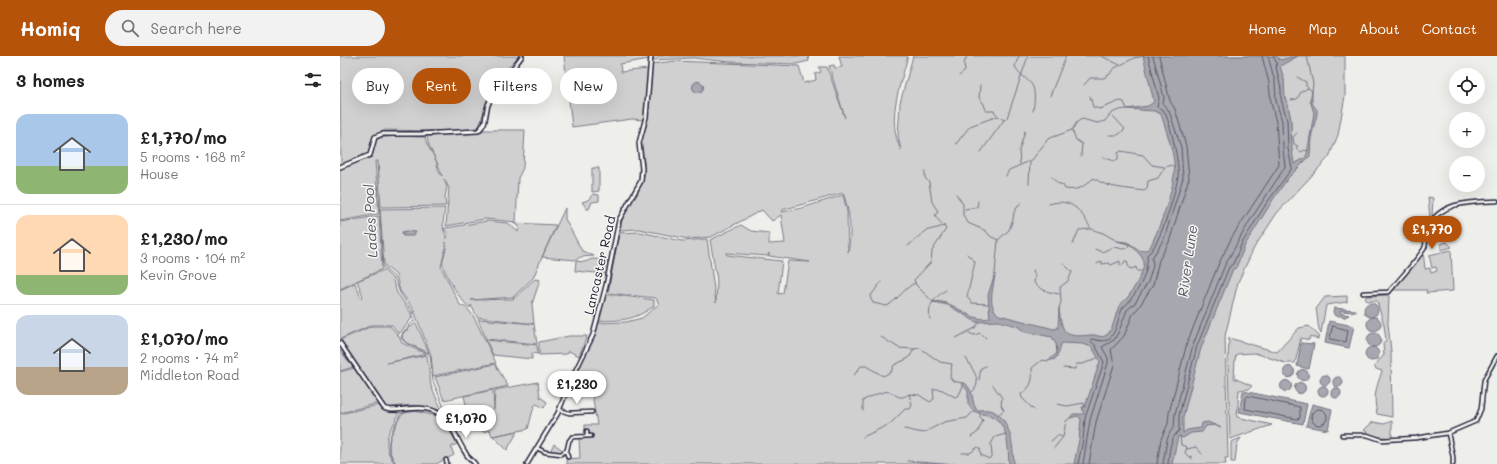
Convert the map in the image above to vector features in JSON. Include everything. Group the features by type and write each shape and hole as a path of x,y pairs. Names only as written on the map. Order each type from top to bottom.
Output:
{"street":[{"path":"340,167 370,156 374,137 382,134 478,131 484,125 488,106 497,89 522,56"},
{"name":"Lancaster Road","path":"528,464 560,410 570,380 593,335 606,286 619,220 641,181 642,162 639,143 646,117 651,56"},
{"path":"1363,293 1389,292 1424,249 1427,227 1435,216 1445,208 1453,205 1497,202"},
{"path":"340,343 382,406 387,410 415,407 438,413 453,429 465,454 475,464"},
{"path":"1342,435 1367,435 1376,439 1389,440 1448,433 1458,430 1478,419 1484,380 1497,356"},
{"path":"560,410 569,413 592,412"},
{"path":"568,457 566,451 571,438 589,436 587,432"},
{"path":"1448,433 1453,464"},
{"path":"537,448 556,454 566,451"},
{"path":"446,460 447,464"}],"shaded area":[{"path":"340,56 519,56 508,68 479,68 479,104 486,104 479,127 466,130 385,130 372,139 368,154 341,165"},
{"path":"564,56 649,56 649,59 620,64 621,72 648,69 644,120 632,119 572,127 569,104 617,104 617,68 565,68"},
{"path":"652,56 808,56 809,61 796,64 730,62 693,58 652,60"},
{"path":"839,56 908,56 898,91 895,115 895,127 901,150 898,136 900,103 913,56 1170,56 1192,131 1129,464 567,464 566,459 580,458 579,438 592,437 588,430 585,430 585,425 597,425 592,393 566,395 597,323 626,322 642,318 659,304 656,298 608,293 619,233 640,232 682,241 707,239 716,303 717,280 710,240 741,225 751,231 769,233 769,244 785,243 781,215 772,221 762,210 711,237 688,239 639,229 620,230 624,210 637,195 644,175 641,138 647,124 652,64 674,61 799,66 804,83 816,80 815,74 821,72 819,67 827,67 845,118 829,66 834,65 835,68 842,67","holes":["843,193 850,222 848,252 847,211 843,195 802,208 781,212 782,210","726,253 768,256 769,253 769,256 810,262 788,261 783,293 778,294 782,261 727,255"]},
{"path":"1192,56 1345,56 1345,96 1338,135 1329,157 1277,213 1254,248 1238,282 1225,336 1228,458 1225,458 1226,464 1147,464"},
{"path":"483,130 525,130 523,168 518,178 516,222 485,219 446,226 449,188 444,179 447,187 445,197 446,206 381,207 378,161 375,161 379,214 340,221 340,168 371,157 375,141 384,137 425,137 432,153 427,136 481,133","holes":["436,161 441,171 442,176 439,172"]},
{"path":"592,168 599,168 599,191 592,192"},
{"path":"593,194 599,195 599,201 592,202 589,209 587,209 582,202 588,200"},
{"path":"1428,197 1433,198 1432,217 1430,219"},
{"path":"445,208 443,226 446,239 448,234 444,229 446,228 487,221 508,223 518,232 519,226 513,223 556,225 533,278 513,297 471,300 513,299 535,279 540,280 532,304 534,324 477,317 471,305 470,308 458,294 445,271 443,260 446,245 441,267 460,305 467,308 474,317 496,363 433,376 431,355 413,308 400,291 396,275 384,265 380,209"},
{"path":"565,208 565,219 582,251 594,256 580,257 576,260 542,257"},
{"path":"379,216 382,269 340,289 340,222"},
{"path":"1447,242 1452,247 1441,250 1441,244"},
{"path":"1451,250 1453,291 1426,293 1427,290 1391,290 1423,251 1425,269 1430,268 1431,273 1437,271 1436,267 1432,268 1429,255"},
{"path":"592,259 607,260 607,264 609,265 607,274 575,271 576,261 585,262"},
{"path":"384,270 392,278 397,293 411,313 412,318 399,334 392,325 372,325 340,339 340,290 355,283 361,298 363,296 357,281"},
{"path":"606,295 654,300 654,306 640,315 627,319 597,321"},
{"path":"1389,295 1388,324 1391,351 1392,417 1377,414 1375,402 1376,392 1382,371 1376,369 1374,366 1384,355 1383,344 1386,340 1384,325 1377,301 1367,301 1365,298 1367,296"},
{"path":"1347,296 1347,302 1326,305 1321,333 1316,309 1325,297"},
{"path":"478,319 534,324 537,344 486,339"},
{"path":"416,323 429,353 405,342 402,337 403,333"},
{"path":"372,326 390,326 398,335 402,343 426,354 387,363 427,355 431,386 440,406 439,411 416,405 386,407 340,340"},
{"path":"1309,326 1320,337 1318,339 1310,336 1309,340 1301,338 1295,363 1285,363 1255,353 1237,354 1235,359 1234,378 1252,386 1249,389 1239,390 1237,417 1272,425 1230,439 1228,362 1229,338 1277,352 1299,328"},
{"path":"569,336 587,336 579,356 569,351 567,354 539,355 539,342"},
{"path":"486,340 537,345 538,354 532,353 532,359 493,355"},
{"path":"340,350 353,367 340,371"},
{"path":"495,364 508,386 444,400 435,377"},
{"path":"354,368 379,403 340,413 340,372"},
{"path":"538,382 540,397 547,402 544,408 537,404 534,406 528,429 492,436 490,430 483,432 482,427 474,428 472,418 454,422 451,412 467,409 464,396 493,390 494,410 495,390"},
{"path":"378,405 384,411 398,413 387,438 388,451 395,464 340,464 340,414"},
{"path":"409,410 427,411 439,417 444,422 457,444 451,447 454,455 436,464 396,464 389,452 391,433 400,417"},
{"path":"1392,421 1392,438 1373,436 1364,430 1373,422 1384,424"},
{"path":"518,431 507,450 493,436"},
{"path":"1241,438 1237,444 1235,462 1231,462 1231,442"},
{"path":"554,444 564,451 557,453 550,451"}],"water":[{"name":"River Lune","path":"1143,56 1276,56 1280,60 1298,56 1280,66 1284,79 1285,98 1288,104 1291,120 1294,164 1305,158 1307,154 1314,113 1310,100 1312,91 1312,103 1317,110 1317,114 1311,138 1310,156 1288,178 1245,245 1236,268 1233,269 1201,348 1183,417 1183,433 1187,430 1201,428 1202,423 1208,422 1215,425 1206,426 1202,432 1191,433 1183,438 1178,436 1172,464 1074,464 1079,440 1081,419 1078,416 1070,418 1073,414 1084,414 1082,407 1085,407 1100,361 1092,347 1082,344 1063,343 1061,344 1059,353 1055,359 1048,361 1057,353 1056,344 1052,337 1025,332 1017,326 998,321 976,322 948,305 933,302 948,304 974,317 982,319 990,318 988,295 995,274 992,290 992,301 995,311 999,315 1054,329 1058,328 1059,308 1061,323 1066,332 1075,336 1092,335 1102,337 1108,334 1119,306 1128,297 1135,286 1142,273 1144,264 1141,257 1131,245 1117,241 1127,242 1141,251 1149,249 1157,233 1164,213 1170,194 1175,169 1173,153 1161,114 1154,111 1127,109 1148,106 1154,102"},
{"path":"698,81 702,83 704,87 702,91 698,93 694,91 692,87 694,83"},
{"path":"402,232 416,232 413,236 403,236"},
{"path":"1371,303 1376,305 1378,310 1376,315 1371,317 1366,315 1364,310 1366,305"},
{"path":"1334,308 1356,310 1356,312 1340,311 1340,313 1349,315 1343,318 1342,316 1335,316 1333,312"},
{"path":"1374,317 1379,319 1381,324 1379,329 1374,331 1369,329 1367,324 1369,319"},
{"path":"1329,321 1354,326 1349,348 1325,343"},
{"path":"1374,333 1379,335 1381,340 1379,345 1374,347 1369,345 1367,340 1369,335"},
{"path":"1301,343 1314,344 1309,369 1297,366"},
{"path":"1372,347 1377,349 1379,354 1377,359 1372,361 1367,359 1365,354 1367,349"},
{"path":"1289,366 1293,368 1295,372 1293,376 1289,378 1285,376 1283,372 1285,368"},
{"path":"1303,369 1307,371 1309,375 1307,379 1303,381 1299,379 1297,375 1299,371"},
{"path":"1325,375 1330,380 1325,385 1320,380"},
{"path":"1338,377 1343,382 1338,387 1333,382"},
{"path":"1286,380 1290,382 1292,386 1290,390 1286,392 1282,390 1280,386 1282,382"},
{"path":"1300,382 1304,384 1306,388 1304,392 1300,394 1296,392 1294,388 1296,384"},
{"path":"961,383 965,383 971,391 977,410 993,411 1004,421 1012,442 1014,464 1009,464 1007,438 1002,426 993,417 972,410 968,404 968,391"},
{"path":"1323,386 1328,391 1323,396 1318,391"},
{"path":"1336,388 1341,393 1336,398 1331,393"},
{"path":"1243,391 1307,404 1303,424 1239,412"},
{"path":"1312,404 1332,409 1328,430 1306,426"}],"waterway":[{"path":"959,76 965,71 964,63 967,56"},
{"path":"1019,56 1015,66 1032,85 1034,91 1033,111"},
{"path":"956,144 970,126 998,116 1004,120 1007,118 1028,56"},
{"path":"1050,96 1066,56"},
{"path":"1101,56 1120,65"},
{"path":"1084,85 1090,78 1104,78 1110,74 1113,69 1134,58 1144,56"},
{"path":"1307,56 1313,84 1312,91"},
{"path":"1297,77 1306,82 1306,86 1312,91"},
{"path":"980,85 979,98 984,104 986,111 994,111 997,115"},
{"path":"1291,100 1297,99 1301,92 1308,88"},
{"path":"1006,176 1009,170 1032,160 1048,139 1072,130 1077,122 1082,119 1097,123 1105,121 1109,115 1114,112 1127,109 1124,102 1120,101 1100,109 1093,107 1090,96"},
{"path":"1109,135 1118,135 1125,129 1111,114"},
{"path":"981,152 1004,120"},
{"path":"1072,130 1076,140 1082,144 1081,156"},
{"path":"1020,164 1019,151 1025,131"},
{"path":"1297,133 1293,137 1294,144 1298,146 1296,148 1301,152 1305,150 1307,151"},
{"path":"1103,157 1114,161 1118,160 1118,153 1121,151 1143,155 1152,165 1164,167"},
{"path":"1029,184 1030,161"},
{"name":"Lades Pool","path":"377,162 383,267 394,277 400,293 412,311 414,321 403,332 401,338 403,341 430,355 433,381 443,405 443,409 437,416 415,411 400,414 389,443 391,455 396,464"},
{"path":"1052,177 1057,183 1063,185 1065,189 1078,189 1094,178 1099,182 1118,188 1144,191 1147,189 1148,181 1158,178 1165,167 1173,165"},
{"path":"925,171 925,178 929,182 932,202 938,211 935,216 946,229 932,251 931,262 914,280 916,285 933,302"},
{"path":"956,194 963,204 963,215 968,223 986,231 990,236 998,240"},
{"path":"965,209 977,207 978,201"},
{"path":"995,274 998,240 1009,230 1014,212 1021,202"},
{"path":"1049,204 1057,202 1070,204 1079,211 1091,229 1103,233 1117,241"},
{"path":"908,246 925,231 945,226"},
{"path":"1073,244 1079,230 1090,229"},
{"path":"1095,249 1102,252 1113,247 1122,249 1128,248 1129,244"},
{"path":"967,254 975,262 967,297 972,303 988,304"},
{"path":"1097,264 1102,261 1102,264 1109,263 1111,265 1120,261 1120,265 1122,266 1125,261 1127,261 1129,268 1132,269 1136,267 1137,271 1141,271"},
{"path":"1059,308 1061,302 1060,287 1068,281 1072,272 1063,263"},
{"path":"1033,270 1035,276 1034,283 1037,286 1049,292 1059,294"},
{"path":"881,282 870,297 873,303 887,306 908,287 915,283"},
{"path":"930,319 929,314 933,302 946,290"},
{"path":"956,338 975,328 979,322"},
{"path":"969,333 974,335 981,333 986,338"},
{"path":"881,337 899,348 914,349"},
{"path":"854,375 861,366 866,366 883,376 891,372 894,365 909,358 914,349 920,348 940,362 952,364 950,377 953,381 962,383"},
{"path":"966,358 974,371 977,380 977,384 972,392"},
{"path":"1063,368 1075,369 1076,364 1083,364 1097,358"},
{"path":"1034,410 1022,398 1021,394 1030,386 1032,368 1042,360 1048,361"},
{"path":"979,380 981,368 986,366"},
{"path":"993,385 1002,398 1001,405 1004,410 998,415"},
{"path":"863,411 863,400 881,393 891,392 898,397 909,394 919,395 930,402 934,399 933,389 942,390 955,397 959,395 963,386"},
{"path":"863,437 890,424 905,409 910,409 912,405 909,394"},
{"path":"1057,404 1067,406 1084,403 1084,407"},
{"path":"904,429 923,433 944,422 967,418 974,411"},
{"path":"971,437 978,432 983,420 980,417 980,414"},
{"path":"1054,448 1063,437 1066,421 1070,418"},
{"path":"962,453 970,453 978,447 981,455 989,459 992,456 991,444 995,437 1006,434"},
{"path":"1051,441 1058,435 1062,437"},
{"path":"1180,436 1181,445 1187,447 1185,453 1189,457 1191,456 1192,459"},
{"path":"1187,449 1196,447 1202,454"},
{"path":"907,461 943,464"}]}
